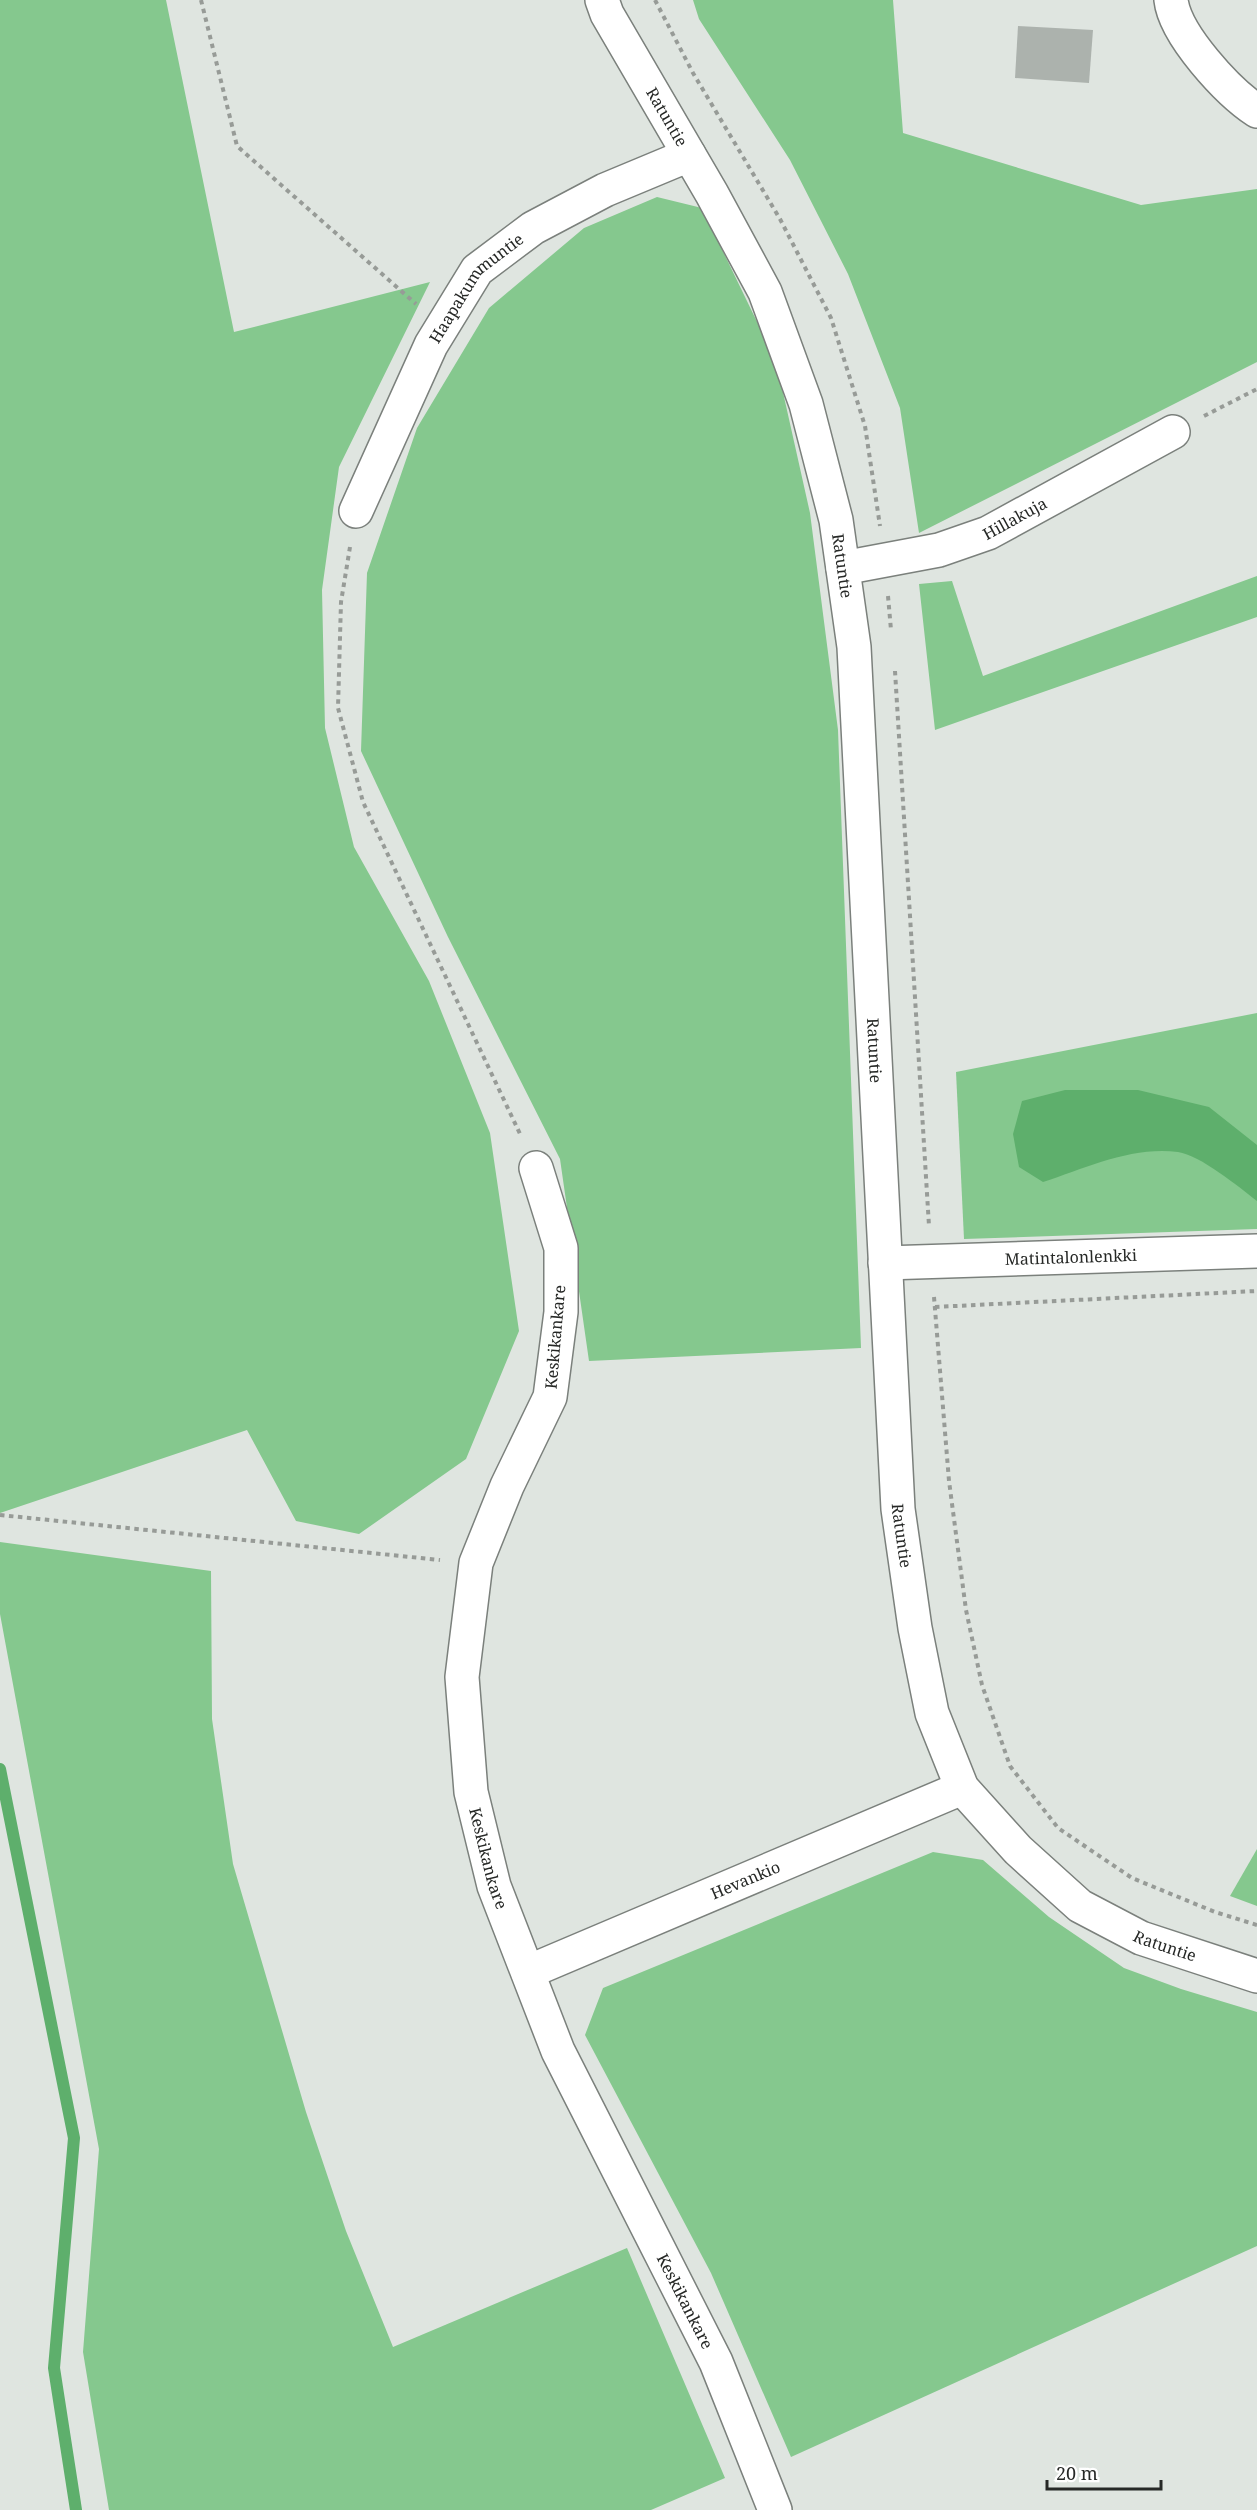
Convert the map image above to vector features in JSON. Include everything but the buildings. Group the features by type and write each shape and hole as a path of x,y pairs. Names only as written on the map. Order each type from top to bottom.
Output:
{"street":[{"name":"Ratuntie","path":"602,0 607,14 765,292 806,404 836,520 854,647 898,1509 915,1628 932,1713 962,1788 1018,1850 1080,1906 1141,1938 1257,1976"},
{"path":"1171,0 1196,52 1238,99 1257,111"},
{"name":"Haapakummuntie","path":"357,511 442,327 477,270 533,228 605,190 689,155"},
{"name":"Hillakuja","path":"843,568 939,550 988,533 1173,432"},
{"name":"Keskikankare","path":"536,1168 561,1248 561,1312 550,1397 507,1486 476,1563 462,1677 471,1792 494,1886 558,2051 716,2362 775,2510"},
{"name":"Matintalonlenkki","path":"885,1263 1257,1251"},
{"name":"Hevankio","path":"528,1972 962,1788"}],"path":[{"path":"201,0 237,146 442,327"},
{"path":"655,0 693,73 780,219 831,318 865,426 885,560 892,640"},
{"path":"1173,432 1257,389"},
{"path":"357,511 341,602 338,708 363,802 536,1168"},
{"path":"894,663 931,1262 949,1481 966,1610 982,1685 1010,1766 1058,1828 1132,1878 1215,1912 1257,1925"},
{"path":"935,1307 1257,1291"},
{"path":"0,1515 476,1563"}],"shaded area":[{"path":"0,0 166,0 234,332 430,282 339,467 322,590 325,728 354,847 429,981 490,1133 519,1331 466,1459 359,1534 296,1521 247,1430 0,1513"},
{"path":"693,0 893,0 903,133 1141,205 1257,189 1257,362 919,533 900,408 848,274 790,160 699,19"},
{"path":"657,197 702,208 776,361 810,513 838,730 861,1348 589,1361 560,1159 448,937 361,751 367,573 417,428 489,308 584,228"},
{"path":"1257,576 1257,617 935,730 919,584 952,581 983,676"},
{"path":"1257,1013 1257,1229 964,1239 956,1072"},
{"path":"1065,1090 1138,1090 1209,1107 1257,1145 1257,1201 1208,1165 1178,1152 1161,1151 1126,1155 1043,1182 1019,1167 1013,1134 1022,1101"},
{"path":"0,1542 211,1571 212,1719 233,1864 306,2112 346,2231 393,2347 627,2248 725,2478 651,2510 109,2510 83,2352 99,2149 0,1614"},
{"path":"1257,1849 1257,1906 1230,1896"},
{"path":"933,1852 983,1860 1049,1917 1124,1968 1181,1989 1257,2012 1257,2246 791,2457 711,2273 585,2035 603,1988"}],"waterway":[{"path":"0,1769 74,2138 54,2368 76,2510"}]}
